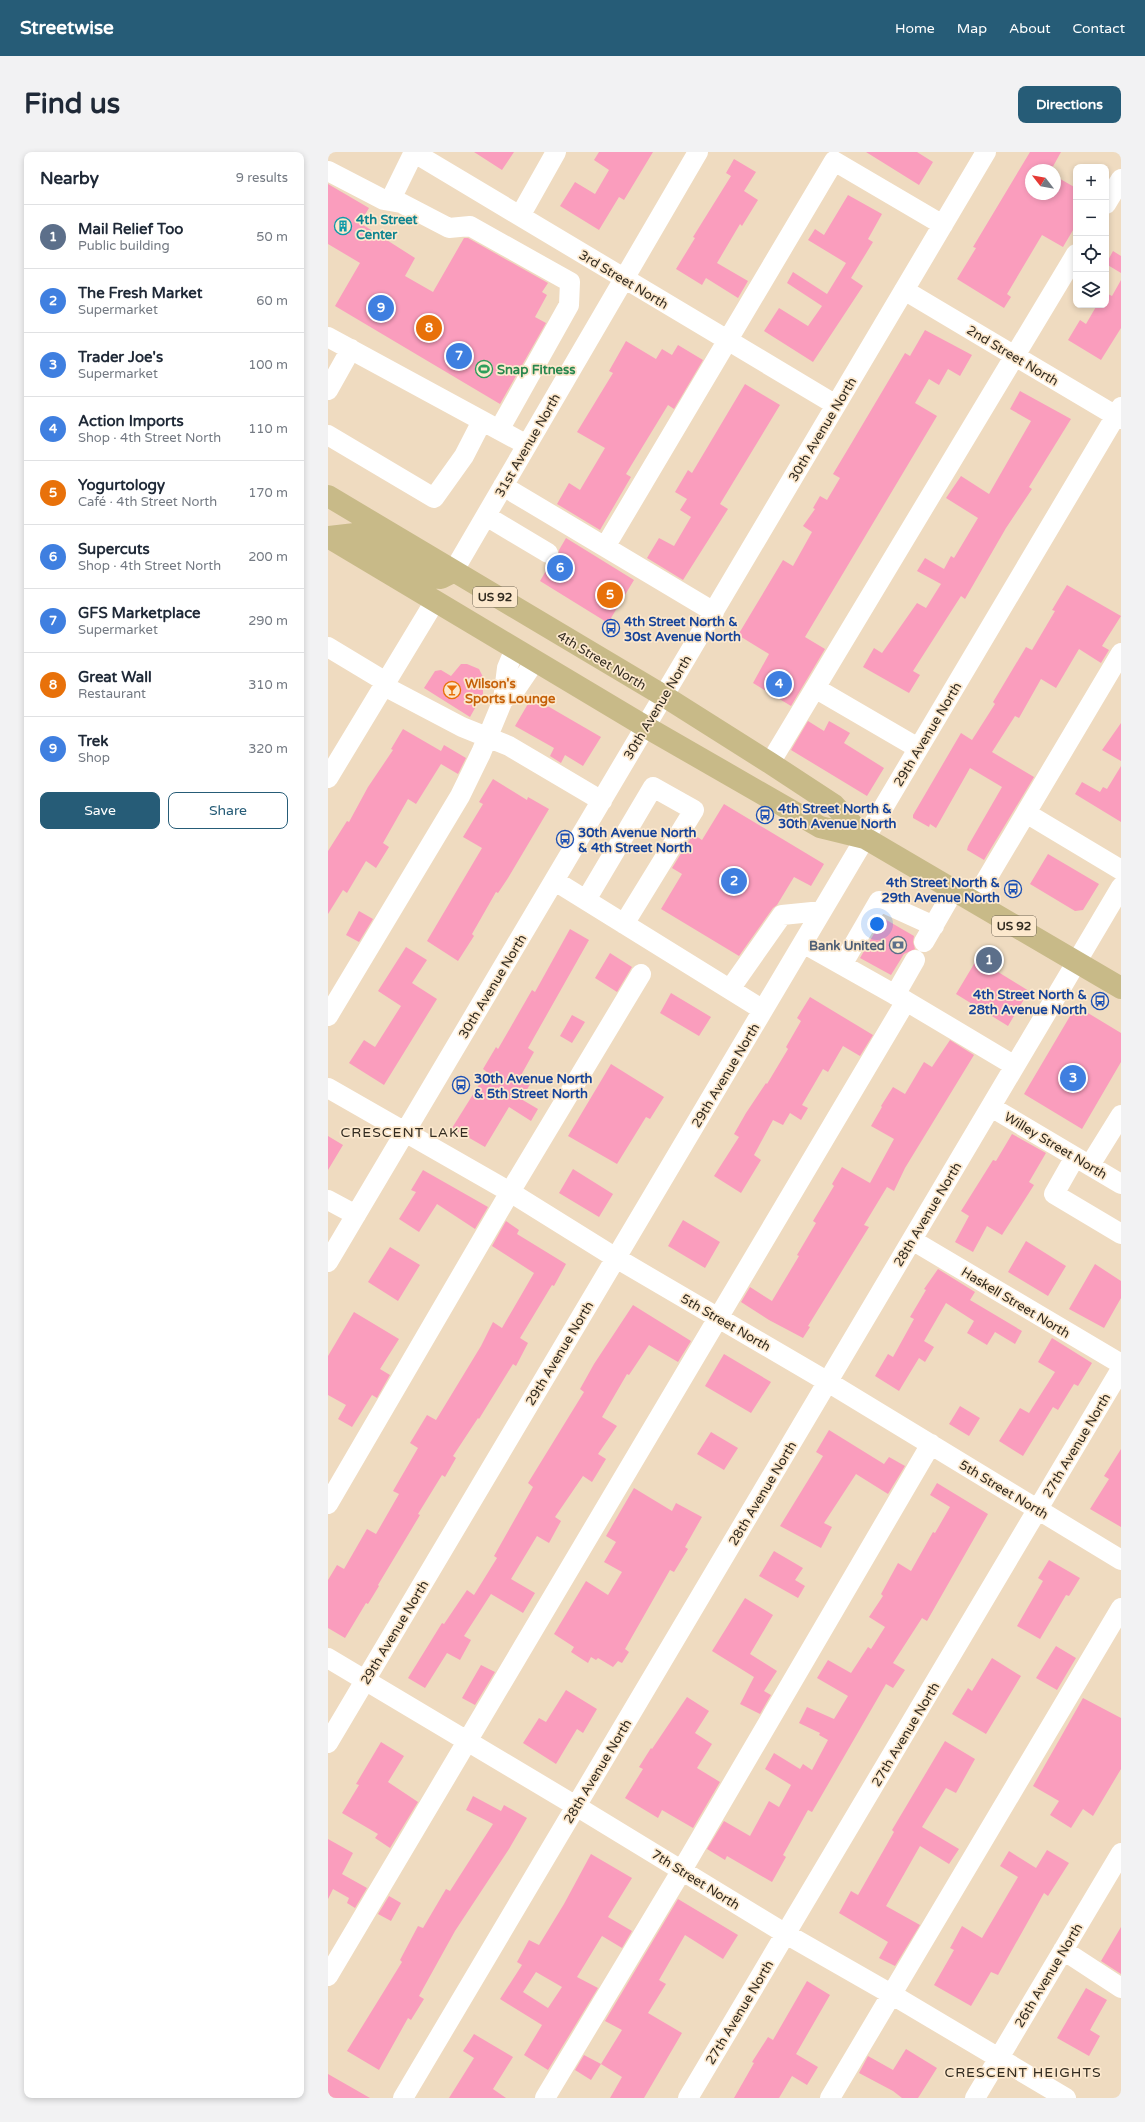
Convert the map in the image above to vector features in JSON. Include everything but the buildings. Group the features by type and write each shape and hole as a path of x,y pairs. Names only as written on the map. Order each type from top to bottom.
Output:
{"main road":[{"name":"4th Street North","path":"328,496 453,572 664,696 770,763 834,805 865,838 1121,988"},
{"path":"328,537 355,534 429,577 441,578 453,572"},
{"name":"4th Street North","path":"328,537 646,727 820,827 865,838"}],"street":[{"path":"390,201 413,152"},
{"name":"3rd Street North","path":"413,152 836,405"},
{"path":"520,216 556,152"},
{"name":"31st Avenue North","path":"453,572 698,152"},
{"name":"30th Avenue North","path":"328,1262 986,152"},
{"path":"605,547 834,161 943,225"},
{"path":"328,171 384,200 401,203 449,228 470,226 570,282 569,305 490,425 464,456 434,498 328,435"},
{"path":"1108,200 1121,179"},
{"path":"770,763 1073,259"},
{"name":"2nd Street North","path":"904,290 1015,356 1119,414"},
{"path":"328,337 527,445"},
{"path":"328,390 351,349"},
{"name":"29th Avenue North","path":"328,1743 918,748 1119,414"},
{"path":"504,486 714,612"},
{"path":"486,516 548,553"},
{"path":"328,778 435,601"},
{"path":"328,647 385,684 462,727 509,746 602,801"},
{"path":"328,1016 460,796 481,753 503,700 507,668 515,649"},
{"path":"973,902 1121,653"},
{"path":"503,700 516,689 535,661"},
{"path":"815,688 918,748"},
{"path":"586,900 654,787 694,810 624,924"},
{"path":"1026,814 1121,870"},
{"path":"554,881 763,1010"},
{"name":"28th Avenue North","path":"403,2098 1121,887"},
{"path":"842,965 879,901 929,934 954,890"},
{"path":"730,989 782,916 822,911"},
{"path":"803,943 901,998 1015,1066"},
{"path":"328,1976 718,1318 901,998 915,960"},
{"path":"328,1504 510,1192 641,974"},
{"name":"5th Street North","path":"328,1088 510,1192 616,1258 828,1382 1121,1560"},
{"name":"Willey Street North","path":"991,1107 1121,1184"},
{"path":"1121,1115 1054,1194 1121,1234"},
{"path":"328,1200 356,1215"},
{"name":"Haskell Street North","path":"912,1240 1121,1364"},
{"name":"27th Avenue North","path":"688,2098 1121,1369"},
{"path":"545,2098 682,1870 931,1444"},
{"path":"830,2098 1121,1608"},
{"name":"7th Street North","path":"328,1658 576,1806 786,1934 891,1994 1066,2098"},
{"name":"26th Avenue North","path":"975,2098 1121,1853"},
{"path":"1063,1950 1121,1988"}],"place":[{"name":"4th Street Center","path":"343,226"},
{"name":"Trek","path":"381,308"},
{"name":"Great Wall","path":"429,328"},
{"name":"GFS Marketplace","path":"459,356"},
{"name":"Snap Fitness","path":"484,369"},
{"name":"Supercuts","path":"560,568"},
{"name":"Yogurtology","path":"610,595"},
{"name":"4th Street North & 30st Avenue North","path":"611,628"},
{"name":"Action Imports","path":"779,684"},
{"name":"Wilson's Sports Lounge","path":"452,690"},
{"name":"4th Street North & 30th Avenue North","path":"765,815"},
{"name":"30th Avenue North & 4th Street North","path":"565,839"},
{"name":"The Fresh Market","path":"734,881"},
{"name":"4th Street North & 29th Avenue North","path":"1013,889"},
{"name":"Bank United","path":"898,945"},
{"name":"Mail Relief Too","path":"989,960"},
{"name":"4th Street North & 28th Avenue North","path":"1100,1001"},
{"name":"Trader Joe's","path":"1073,1078"},
{"name":"30th Avenue North & 5th Street North","path":"461,1085"}],"district":[{"name":"CRESCENT LAKE","path":"405,1132"},
{"name":"CRESCENT HEIGHTS","path":"1023,2072"}]}
